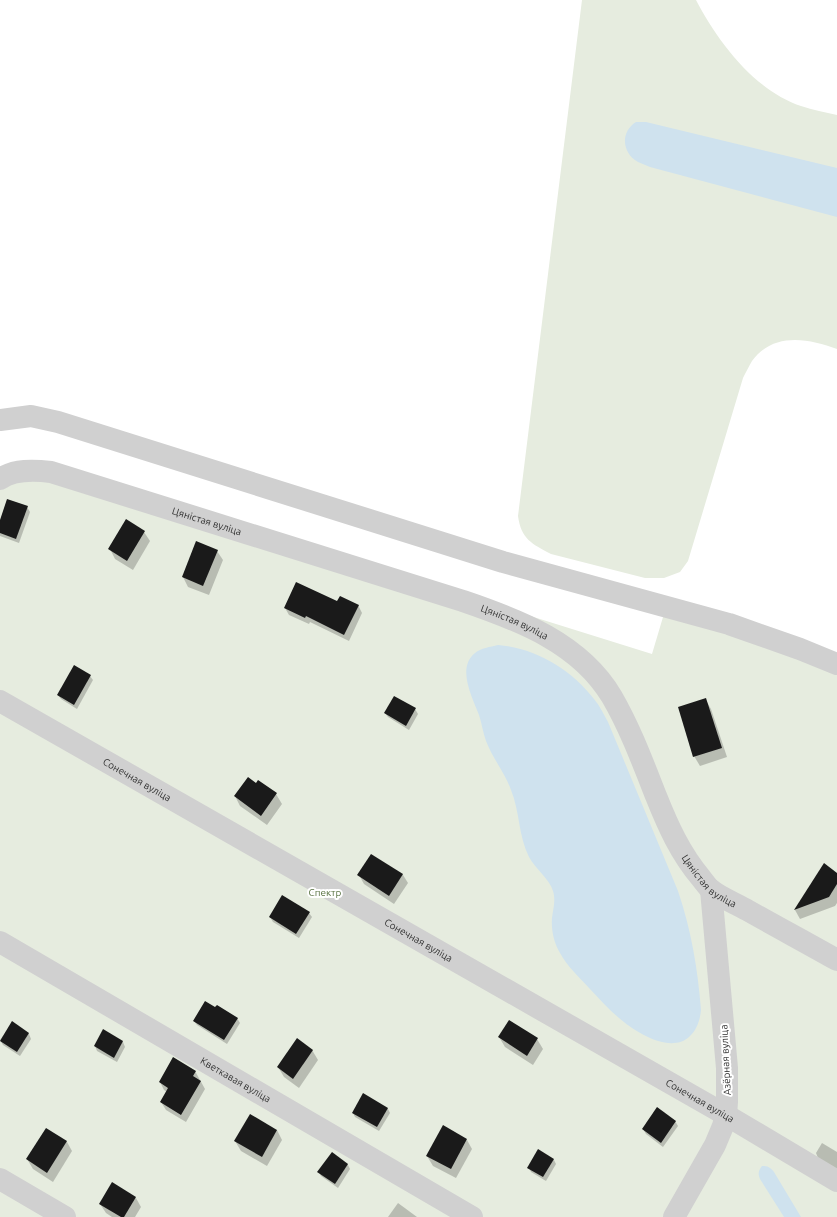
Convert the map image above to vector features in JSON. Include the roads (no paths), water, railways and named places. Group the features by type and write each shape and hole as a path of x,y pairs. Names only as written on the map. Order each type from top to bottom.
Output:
{"street":[{"path":"0,420 30,416 58,422 503,562 730,624 837,664"},
{"name":"Цяністая вуліца","path":"0,479 19,472 35,470 50,472 497,613 528,626 554,640 596,675 611,696 635,744 670,831 685,857 711,890 837,960"},
{"name":"Сонечная вуліца","path":"0,701 726,1115 837,1181"},
{"name":"Азёрная вуліца","path":"674,1217 715,1145 726,1115 728,1086 711,890"},
{"name":"Кветкавая вуліца","path":"0,942 472,1217"},
{"path":"0,1179 65,1217"}],"water":[{"path":"636,122 646,122 837,168 837,217 650,167 638,162 629,153 625,142 627,131"},
{"path":"498,645 525,650 539,655 563,670 585,688 598,705 608,722 678,891 690,935 696,965 701,1010 696,1028 689,1037 681,1042 672,1043 653,1039 643,1035 626,1024 607,1007 573,971 558,949 552,927 554,902 553,891 525,849 514,798 506,778 486,741 466,675 469,659 475,653"},
{"path":"762,1166 769,1167 774,1172 801,1217 784,1217 760,1179 759,1172"}],"park label":[{"name":"Спектр","path":"325,892"}]}
